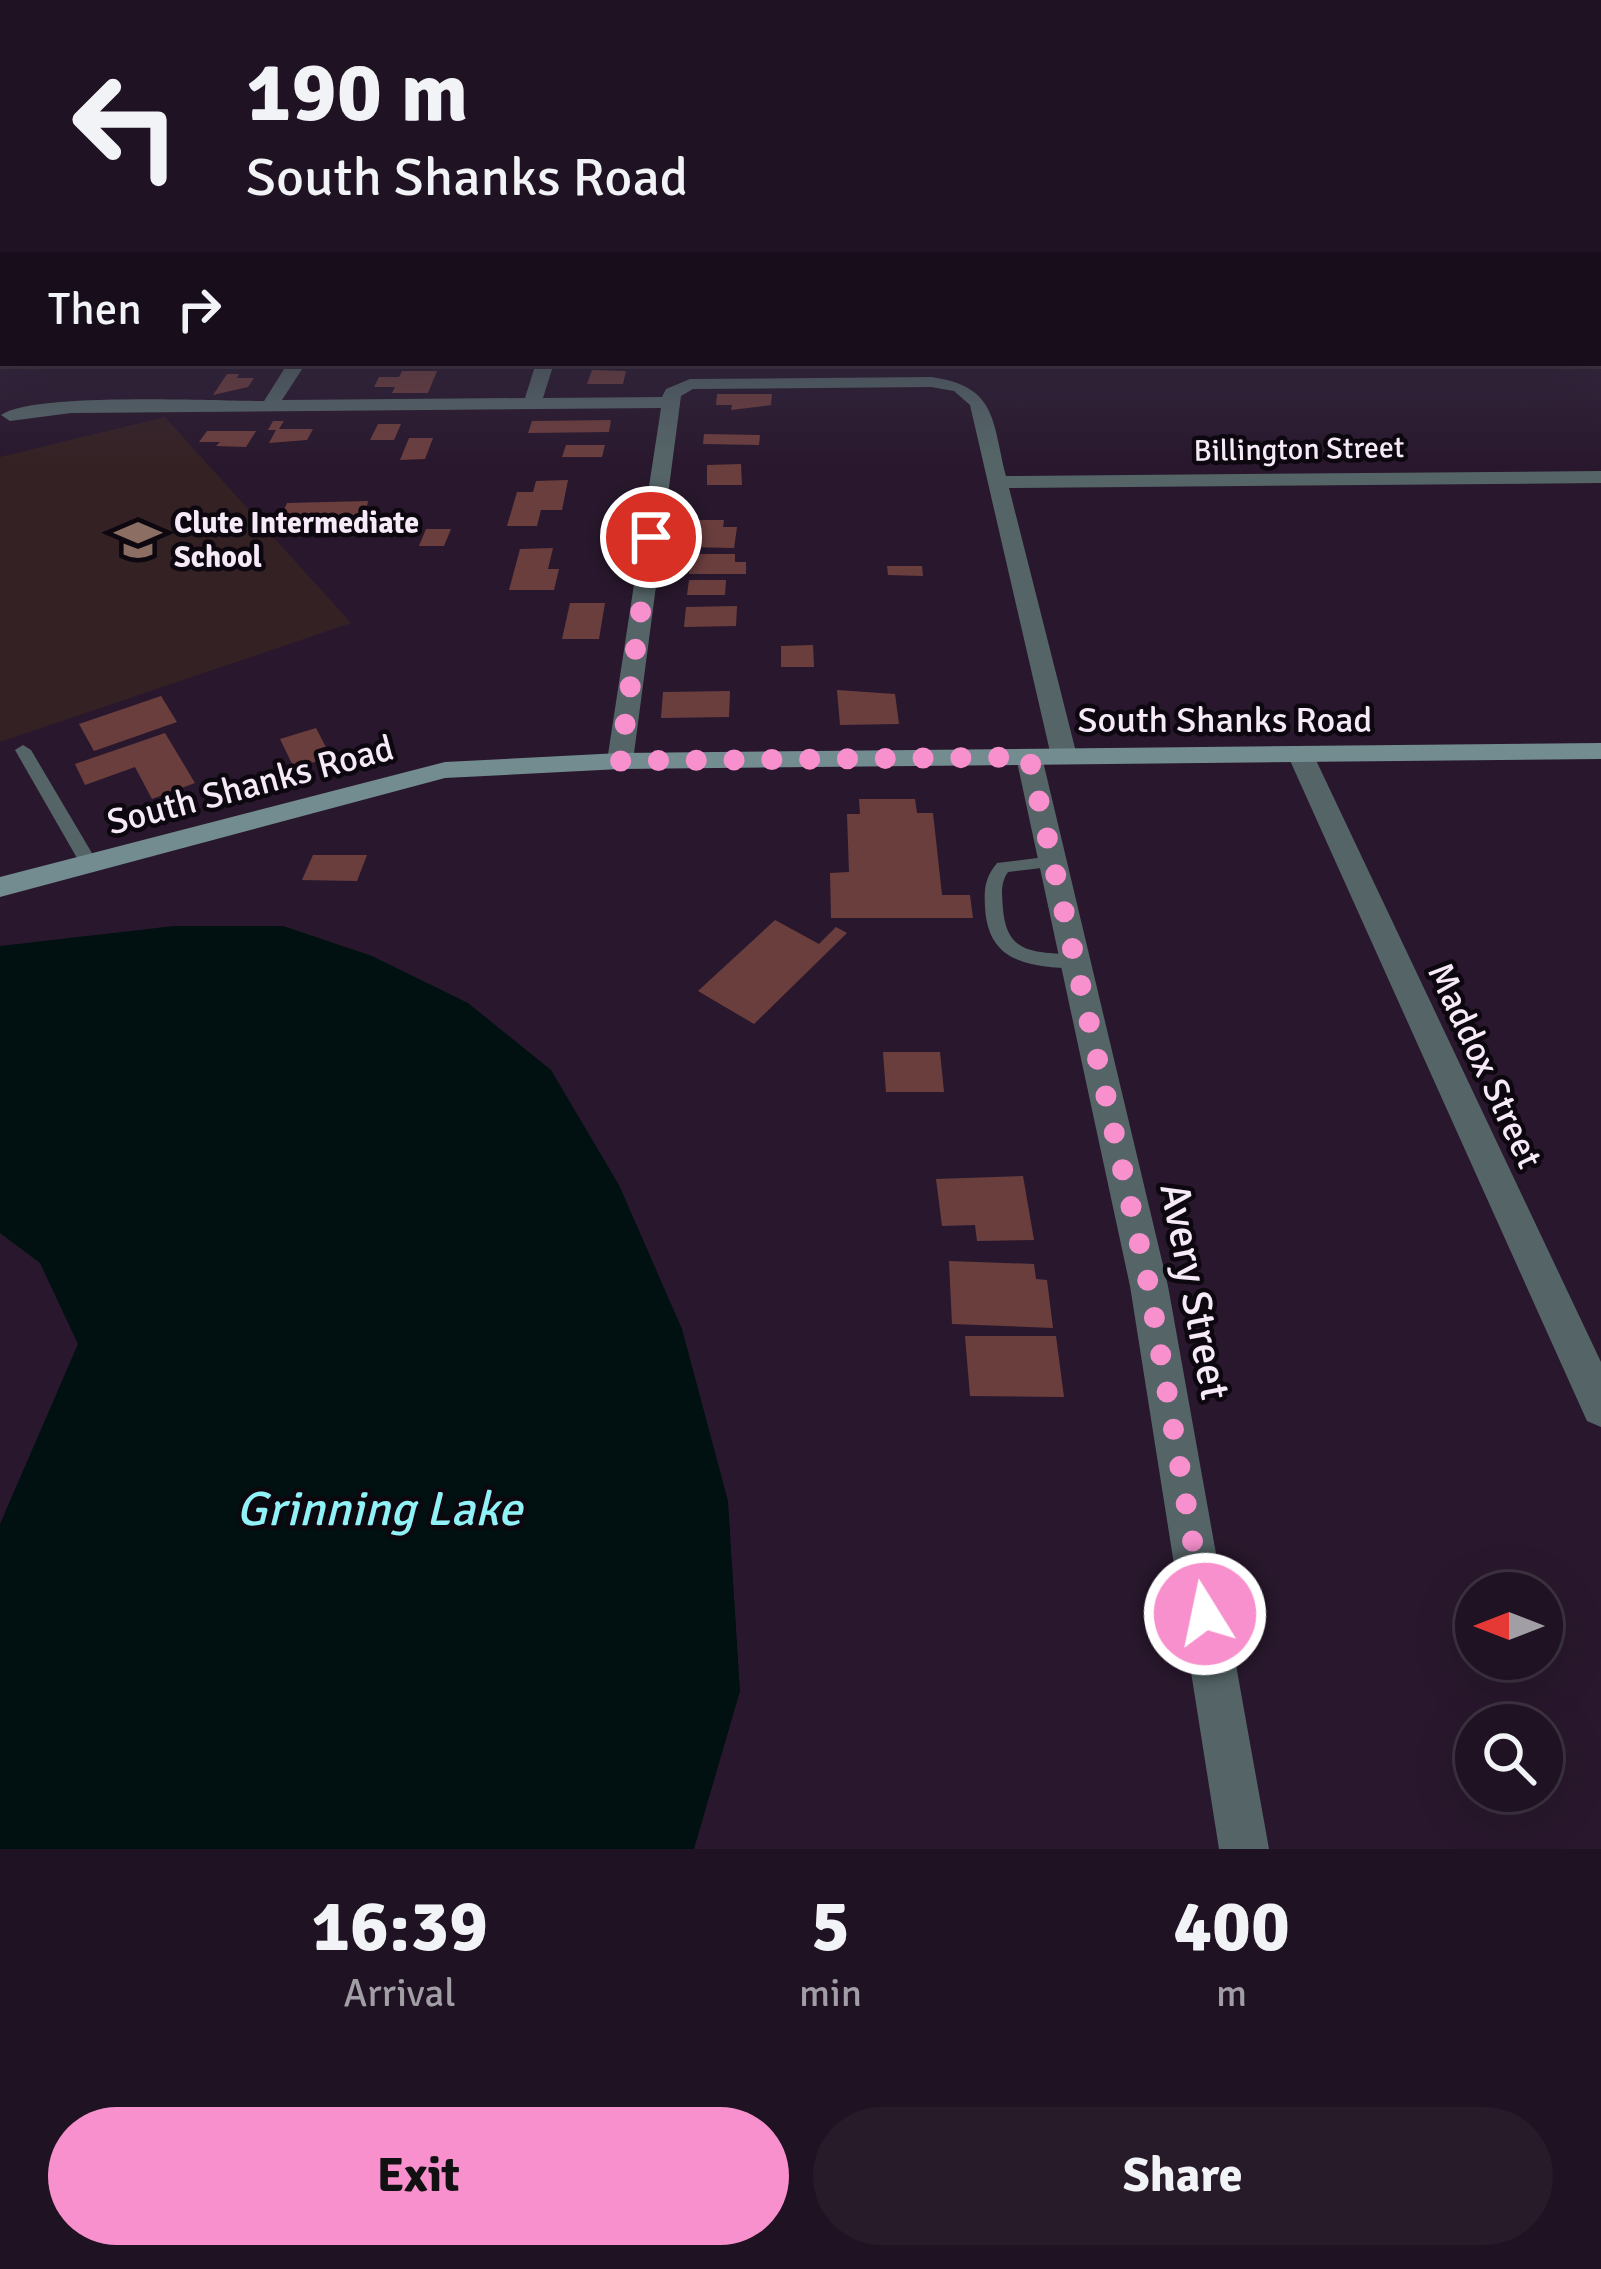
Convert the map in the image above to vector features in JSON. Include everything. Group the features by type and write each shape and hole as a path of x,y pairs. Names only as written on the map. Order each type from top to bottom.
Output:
{"street":[{"path":"271,406 295,366"},
{"path":"532,403 543,366"},
{"path":"620,761 669,402 677,388 690,384 828,372"},
{"name":"Avery Street","path":"828,372 959,386 980,403 1047,756 1053,862 1149,1286 1244,1849"},
{"path":"10,415 71,409 669,402"},
{"name":"Billington Street","path":"997,482 1601,477"},
{"name":"South Shanks Road","path":"0,887 445,770 620,761 1601,752"},
{"name":"Maddox Street","path":"1301,756 1601,1407"}],"lane":[{"path":"23,750 90,865"},
{"path":"1053,862 1004,867 994,879 998,930 1005,947 1024,959 1076,962"}],"shaded area":[{"name":"Clute Intermediate School","path":"165,417 351,623 0,742 0,457"}],"water":[{"name":"Grinning Lake","path":"174,926 283,926 372,956 468,1003 551,1070 619,1185 682,1329 728,1501 740,1691 694,1849 0,1849 0,1524 78,1344 40,1263 0,1233 0,946"}],"building":[{"path":"592,370 626,371 623,384 587,384"},
{"path":"402,371 437,371 428,393 392,393 395,387 374,387 379,377 399,377"},
{"path":"227,374 254,378 248,387 213,395"},
{"path":"717,394 772,394 771,405 731,410 732,405 716,405"},
{"path":"611,420 609,432 528,433 532,421"},
{"path":"273,421 284,421 279,429 313,429 307,440 269,443 276,430 268,430"},
{"path":"378,424 401,424 394,440 370,440"},
{"path":"207,431 256,431 246,447 199,442"},
{"path":"704,434 760,435 759,445 703,444"},
{"path":"409,438 433,438 425,459 400,460"},
{"path":"566,445 605,445 602,457 562,457"},
{"path":"741,464 742,485 707,485 707,465"},
{"path":"568,480 562,510 541,510 537,526 507,526 517,492 533,492 536,481"},
{"path":"368,501 364,523 277,525 287,503"},
{"path":"695,520 724,520 723,527 737,527 734,548 690,547"},
{"path":"426,529 451,529 444,546 419,546"},
{"path":"553,548 548,569 559,569 554,590 509,590 520,549"},
{"path":"691,554 735,554 735,562 746,562 746,574 689,574"},
{"path":"887,566 922,566 923,576 888,575"},
{"path":"689,580 726,580 725,595 687,595"},
{"path":"570,603 605,603 599,639 562,639"},
{"path":"737,606 736,626 684,627 686,607"},
{"path":"813,645 814,667 781,667 781,646"},
{"path":"837,690 895,694 899,724 840,725"},
{"path":"730,691 729,717 661,718 663,692"},
{"path":"161,696 177,722 94,751 79,724"},
{"path":"316,728 331,757 294,768 280,739"},
{"path":"165,733 195,783 152,799 135,767 85,785 75,764"},
{"path":"859,799 915,799 917,813 933,813 942,895 970,895 973,918 831,918 830,873 849,872 847,814 860,814"},
{"path":"313,855 367,855 357,881 302,880"},
{"path":"775,920 819,944 836,927 847,933 754,1024 698,991"},
{"path":"883,1052 940,1052 944,1092 886,1092"},
{"path":"1023,1176 1034,1240 977,1241 975,1225 942,1226 936,1179"},
{"path":"949,1261 1034,1264 1036,1279 1047,1280 1053,1328 952,1324"},
{"path":"965,1336 1056,1336 1064,1397 970,1396"}],"place":[{"name":"Clute Intermediate School","path":"138,540"}],"route":[{"path":"651,537 620,761 1029,757 1149,1286 1205,1614"}]}
